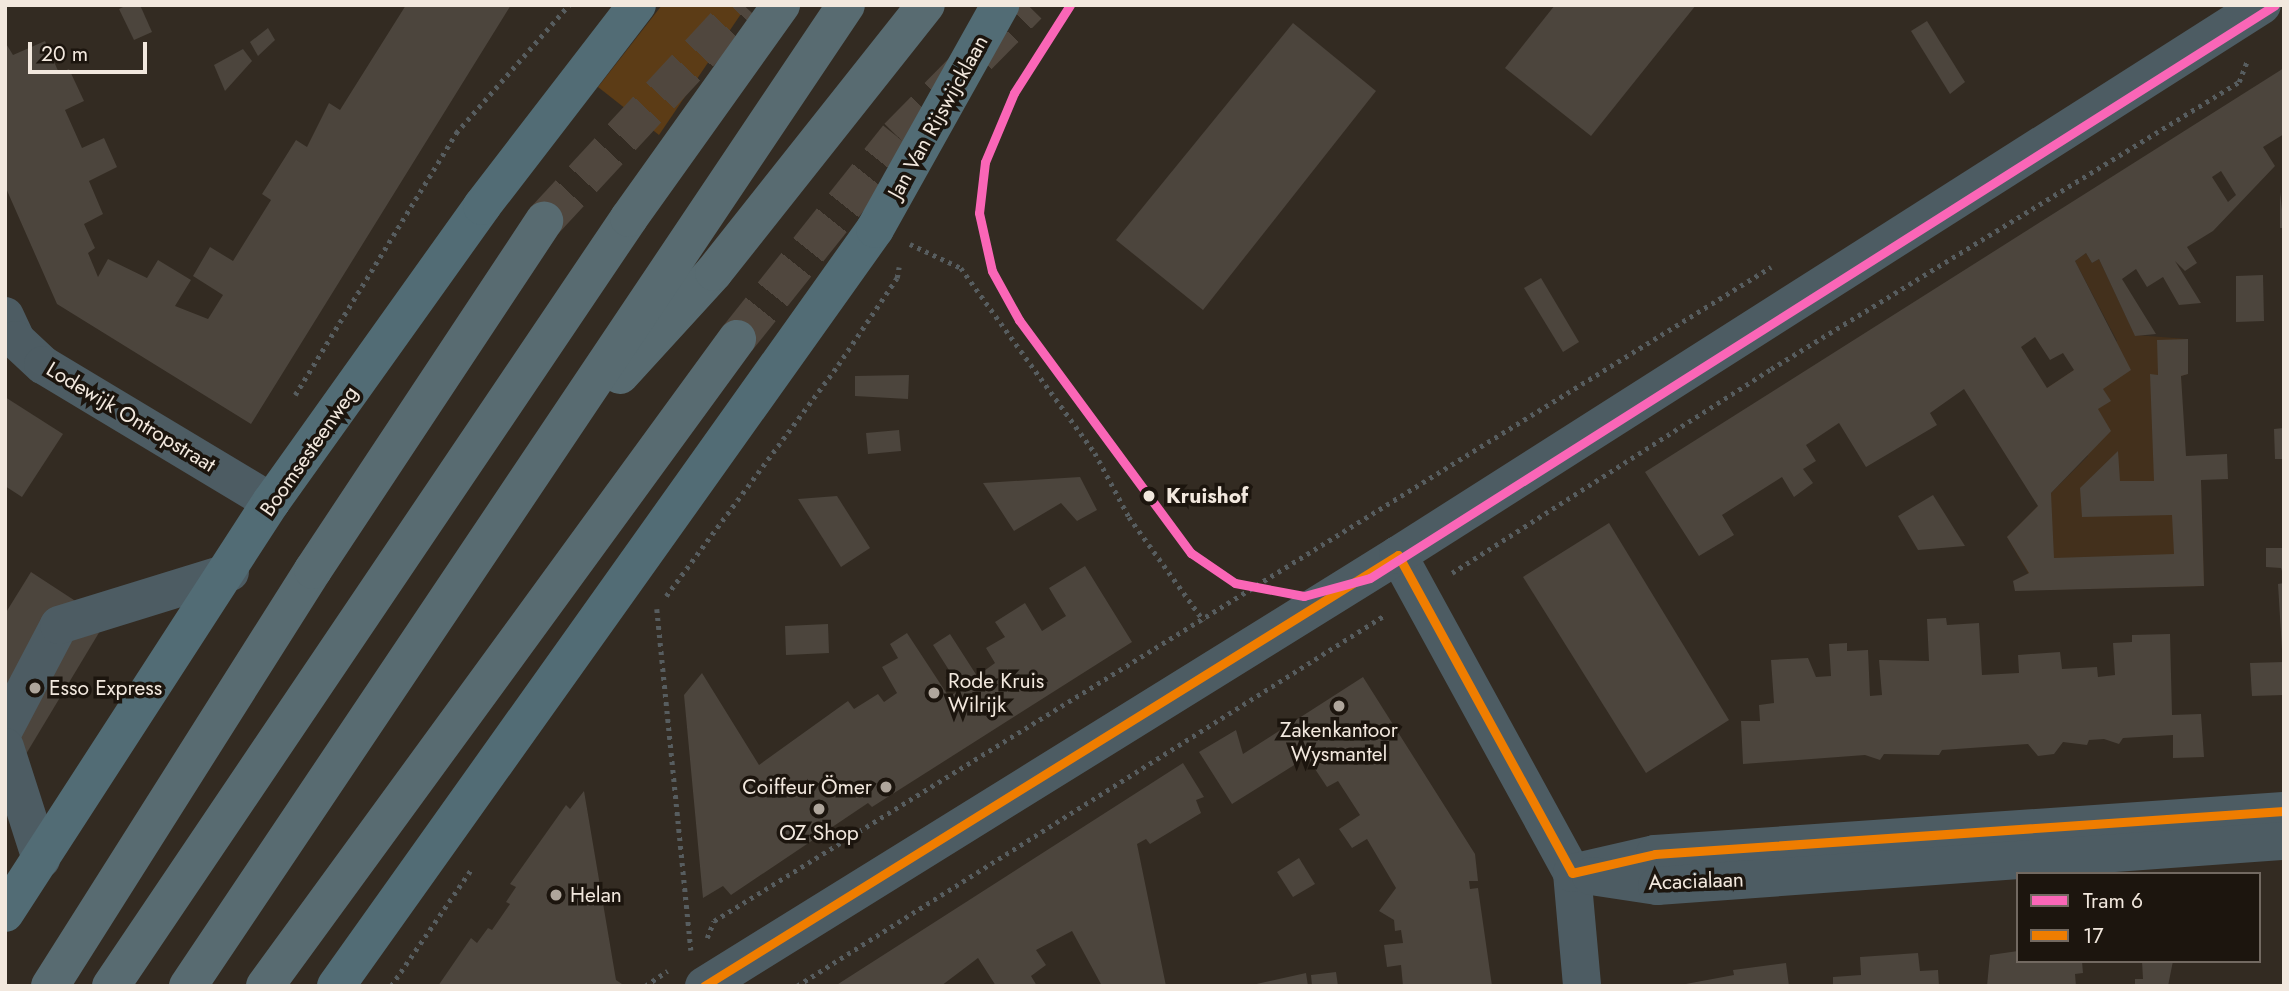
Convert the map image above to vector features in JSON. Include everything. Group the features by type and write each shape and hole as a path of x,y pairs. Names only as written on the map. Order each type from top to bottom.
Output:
{"highway":[{"path":"111,986 629,218 781,5"},
{"path":"188,986 412,645 557,443 674,254 846,5"},
{"path":"557,443 714,272 926,5"},
{"path":"50,986 313,570 544,221"},
{"path":"265,986 737,339"}],"main road":[{"name":"Boomsesteenweg","path":"7,904 41,859 230,572 271,502 482,206 637,5"},
{"name":"Jan Van Rijswijcklaan","path":"889,235 1000,5"},
{"path":"336,986 889,235"}],"street":[{"path":"698,972 1231,659 2262,5"},
{"name":"Lodewijk Ontropstraat","path":"5,316 16,340 43,365 271,502"},
{"path":"1398,555 1572,873 1582,986"},
{"path":"5,728 59,625 230,572"},
{"path":"5,747 41,859"},
{"name":"Acacialaan","path":"1572,873 1655,854 2284,811"},
{"name":"Acacialaan","path":"1572,873 1657,886 2284,841"}],"path":[{"path":"797,986 1771,369 2239,82 2253,48"},
{"path":"889,235 961,268 1095,453 1129,517 1231,659"},
{"path":"698,972 702,949 713,921 1204,620 1779,262"},
{"path":"657,608 698,972"}],"shaded area":[{"path":"662,5 747,5 659,135 598,87"},
{"path":"2086,253 2092,263 2099,259 2135,335 2188,339 2188,374 2181,376 2185,480 2201,480 2204,586 2038,590 2007,537 2088,456 2047,388 2117,341 2075,261"}],"building":[{"path":"127,5 140,5 152,32 134,40 119,9"},
{"path":"406,5 511,5 251,424 57,304 5,186 5,42 13,55 45,41 59,73 69,69 84,101 65,110 82,148 104,138 117,167 89,181 103,214 84,224 95,248 88,253 98,277 108,259 147,278 158,260 191,280 175,306 208,319 223,295 193,276 210,247 233,261 271,200 262,194 296,140 307,147 329,103 340,110"},
{"path":"1555,5 1696,5 1591,136 1505,68"},
{"path":"1927,21 1965,82 1950,94 1911,31"},
{"path":"1293,23 1376,91 1203,310 1116,240"},
{"path":"268,28 275,40 258,56 250,42"},
{"path":"243,49 252,61 225,91 214,65"},
{"path":"2284,68 2284,134 2263,147 2275,166 2213,231 2187,247 2197,263 2185,271 2175,261 2201,303 2179,305 2163,277 2147,287 2136,269 2122,279 2156,334 2135,336 2099,259 2092,263 2086,253 2075,261 2131,370 2103,389 2111,401 2098,409 2111,431 2051,493 2054,558 2174,554 2172,515 2082,517 2080,488 2118,451 2120,481 2154,481 2150,374 2158,375 2157,340 2188,339 2188,374 2181,376 2186,456 2227,454 2228,479 2201,480 2204,586 2015,591 2013,581 2029,573 2007,537 2038,506 1964,389 1930,413 1937,425 1866,467 1839,423 1806,445 1816,461 1803,469 1813,483 1794,497 1782,477 1722,515 1734,535 1699,556 1645,472","holes":["2221,171 2236,195 2228,202 2212,177","2035,337 2050,360 2063,353 2074,370 2047,388 2021,347"]},
{"path":"2280,192 2284,228 2280,228"},
{"path":"2263,275 2264,321 2236,322 2236,276"},
{"path":"1541,278 1579,342 1563,352 1524,288"},
{"path":"909,375 908,399 855,396 855,376"},
{"path":"5,397 63,434 22,497 5,486"},
{"path":"2284,428 2284,459 2275,459 2274,429"},
{"path":"899,430 901,451 868,454 866,433"},
{"path":"1080,477 1097,510 1077,521 1061,503 1014,531 983,483"},
{"path":"1933,495 1965,546 1918,550 1898,516"},
{"path":"837,496 870,548 841,567 798,499"},
{"path":"1609,523 1729,720 1646,773 1523,577"},
{"path":"2266,548 2284,548 2284,577 2281,568 2266,567"},
{"path":"1085,566 1132,642 872,807 868,803 731,895 723,886 703,898 684,695 702,673 759,765 848,701 854,709 878,694 884,702 897,693 882,667 898,658 890,644 907,633 949,697 961,689 933,645 950,634 977,676 995,663 986,648 1005,637 995,622 1025,603 1042,631 1066,616 1049,588"},
{"name":"Esso Express","path":"31,572 106,621 20,764 5,755 5,614"},
{"path":"2284,583 2284,650 2282,650 2278,584"},
{"path":"1946,618 1947,625 1979,623 1982,675 2019,673 2018,655 2060,652 2062,669 2097,667 2098,677 2115,675 2113,643 2132,642 2132,635 2170,634 2172,715 2201,714 2204,757 2173,758 2173,735 2123,738 2119,744 2104,739 2089,740 2087,745 2063,742 2054,754 2038,756 2028,744 1942,750 1939,755 1884,754 1880,760 1865,755 1743,764 1741,721 1760,721 1759,705 1774,703 1771,660 1808,658 1816,677 1831,676 1829,644 1847,643 1847,651 1868,650 1870,696 1882,695 1879,660 1929,661 1927,619"},
{"path":"828,624 829,653 786,655 785,626"},
{"path":"2284,662 2284,695 2252,696 2250,663"},
{"path":"1363,677 1475,854 1478,881 1469,881 1470,889 1478,888 1492,986 1403,986 1401,965 1387,967 1384,945 1403,943 1401,930 1395,931 1394,920 1379,911 1396,888 1367,839 1352,848 1339,829 1360,815 1338,781 1327,787 1307,757 1232,804 1199,752 1236,730 1243,754"},
{"path":"1183,763 1204,797 1196,800 1201,813 1150,844 1146,839 1137,844 1166,986 1102,986 1072,931 1036,950 1046,965 1031,976 1037,986 996,986 978,958 941,986 835,986"},
{"name":"Helan","path":"584,791 616,980 625,986 438,986 471,938 477,943 488,928 492,930 510,904 506,902 516,887 510,884 566,805 570,809"},
{"path":"1299,858 1315,884 1293,897 1277,872"},
{"path":"2016,951 2016,963 2082,963 2083,973 2075,974 2076,986 1987,986 1990,955"},
{"path":"1918,953 1920,971 1938,970 1939,986 1833,986 1833,977 1861,975 1860,957"},
{"path":"1786,963 1789,986 1675,986 1734,975 1733,970"},
{"path":"2142,963 2173,963 2168,986 2135,986 2135,979 2143,979"},
{"path":"1336,972 1338,986 1312,986 1311,975"},
{"path":"1306,973 1308,986 1252,986 1252,985"}],"tunnel":[{"path":"544,221 744,5"},
{"path":"737,339 898,137 1028,5"}],"tram line":[{"name":"6","path":"1070,5 1014,93 985,162 979,213 992,271 1019,320 1191,553 1235,583 1304,596 1370,578 2275,5"}],"transit line":[{"name":"17","path":"1398,555 1572,873"},
{"name":"17","path":"704,986 1398,555"},
{"name":"17","path":"1572,873 1655,854 2284,811"}],"place":[{"name":"Kruishof","path":"1149,496"},
{"name":"Esso Express","path":"35,688"},
{"name":"Rode Kruis Wilrijk","path":"934,693"},
{"name":"Zakenkantoor Wysmantel","path":"1339,706"},
{"name":"Coiffeur Ömer","path":"886,787"},
{"name":"OZ Shop","path":"819,809"},
{"name":"Helan","path":"556,895"}]}
